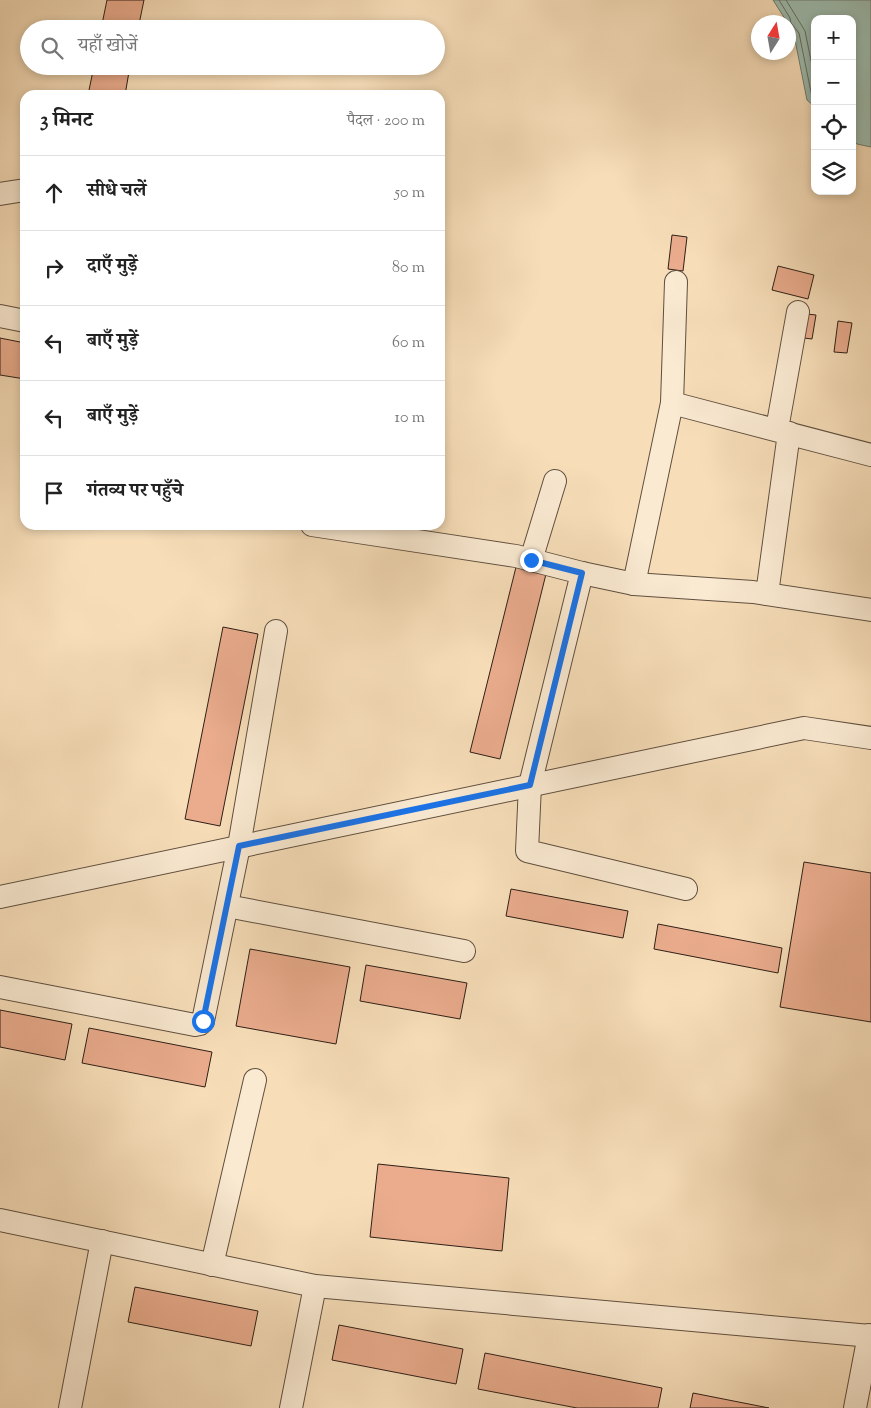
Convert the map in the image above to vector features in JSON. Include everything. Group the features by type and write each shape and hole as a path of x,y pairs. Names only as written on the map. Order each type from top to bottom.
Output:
{"street":[{"path":"0,194 20,191"},
{"path":"634,584 672,403 676,282"},
{"path":"767,594 783,431 798,312"},
{"path":"0,316 20,320"},
{"path":"672,403 871,455"},
{"path":"531,560 555,481"},
{"path":"376,530 431,534 582,573 634,584 767,594 871,610"},
{"path":"582,573 530,785 528,852 686,889"},
{"path":"0,987 200,1024 203,1021 239,846 276,631"},
{"path":"0,897 804,728 871,738"},
{"path":"227,906 464,951"},
{"path":"212,1265 255,1080"},
{"path":"0,1220 315,1286 870,1335 855,1408"},
{"path":"70,1408 102,1242"},
{"path":"291,1408 315,1286"}],"water":[{"path":"773,0 871,0 871,147 856,143 856,15 811,15 811,104 807,100 796,45 796,15 783,15"}],"building":[{"path":"107,0 144,0 140,20 103,20"},
{"path":"92,75 128,75 126,90 89,90"},
{"path":"672,235 687,237 683,271 668,269"},
{"path":"778,266 814,275 808,299 772,290"},
{"path":"807,314 816,315 812,339 804,338"},
{"path":"838,321 852,323 847,353 834,352"},
{"path":"0,338 20,342 20,378 0,375"},
{"path":"516,567 546,574 500,759 470,752"},
{"path":"223,627 258,634 220,826 185,819"},
{"path":"804,862 871,873 871,1022 780,1007"},
{"path":"511,889 628,911 623,938 506,916"},
{"path":"658,924 782,948 778,973 654,949"},
{"path":"250,949 350,967 336,1044 236,1026"},
{"path":"366,965 467,983 460,1019 360,1001"},
{"path":"0,1010 72,1024 65,1060 0,1047"},
{"path":"89,1028 212,1052 205,1087 82,1063"},
{"path":"378,1164 509,1178 502,1251 370,1237"},
{"path":"135,1287 258,1311 251,1346 128,1322"},
{"path":"339,1325 463,1349 456,1384 332,1360"},
{"path":"485,1353 662,1388 658,1408 577,1408 478,1389"},
{"path":"693,1393 769,1408 690,1408"}],"route":[{"path":"203,1021 239,846 530,785 582,573 531,560"}]}
